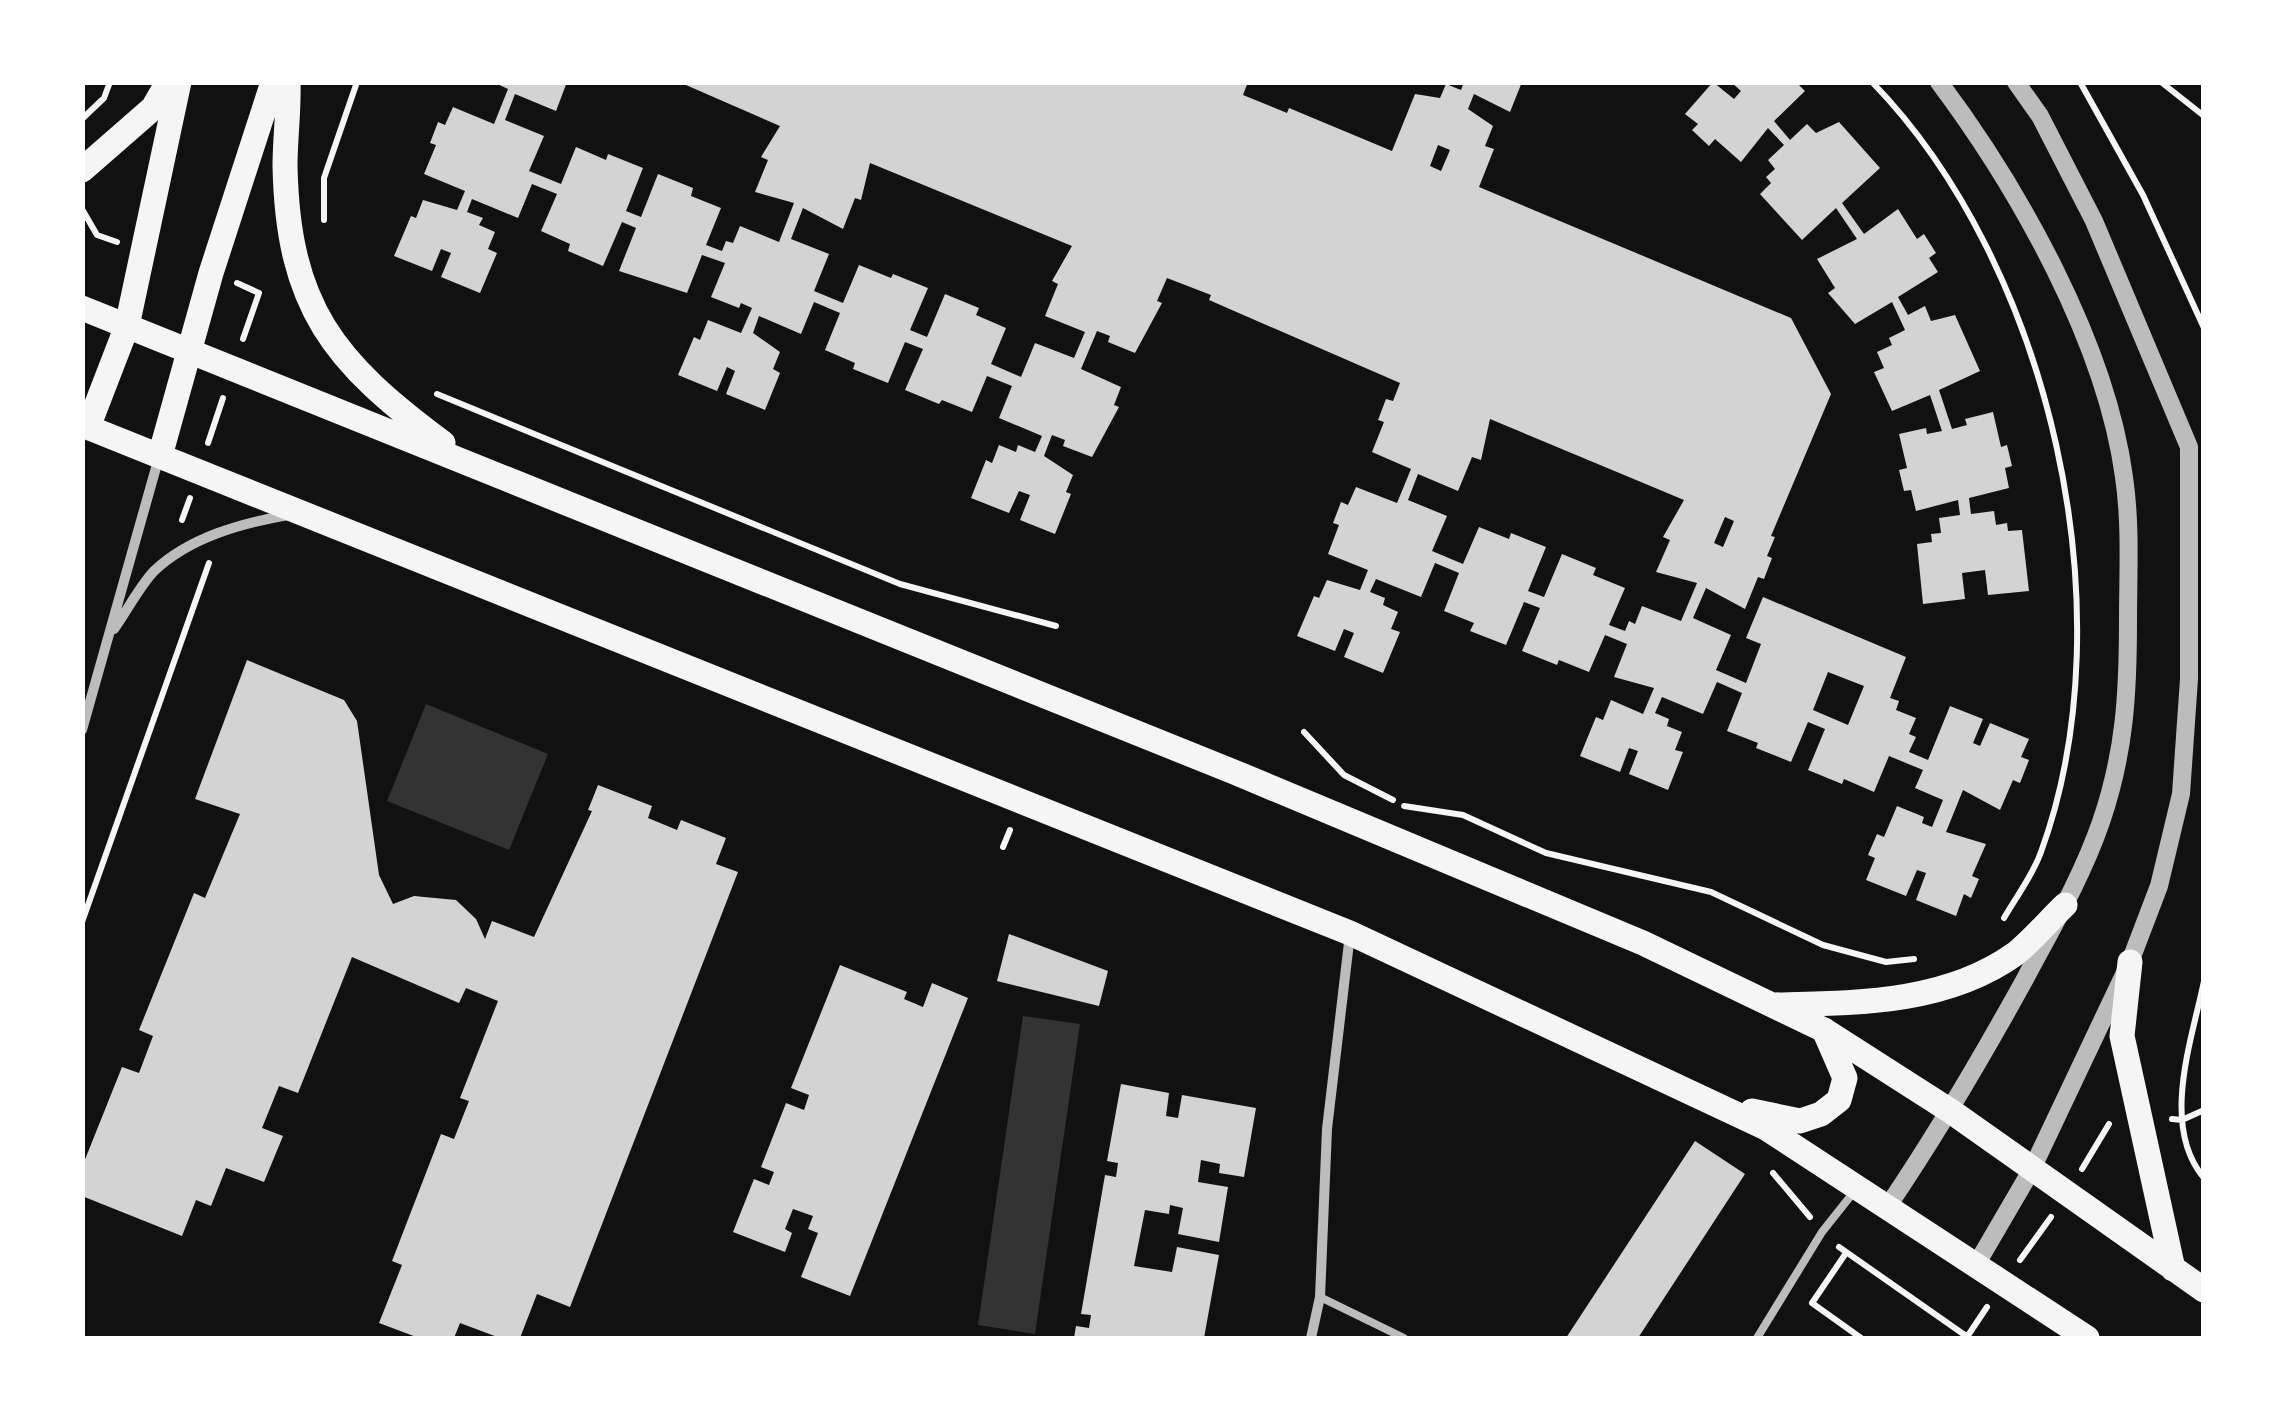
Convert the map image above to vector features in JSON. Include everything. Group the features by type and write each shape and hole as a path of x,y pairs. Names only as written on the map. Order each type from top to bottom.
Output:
{"main road":[{"path":"82,170 153,108 168,82"},
{"path":"179,82 128,326 84,432 160,456 1350,933 1800,1147 2087,1338"},
{"path":"160,456 273,82"},
{"path":"288,82 285,162 291,246 300,280 320,325 371,387 470,464"},
{"path":"82,308 1414,846 1642,944 1824,1030 1952,1112 2204,1290"},
{"path":"1769,1005 1892,1002 1964,978 2014,954 2065,904"},
{"path":"2130,962 2122,1036 2173,1269"},
{"path":"1716,1104 1800,1121 1821,1114 1839,1100 1845,1078 1824,1030"}],"street":[{"path":"1888,1206 1952,1112 2065,904 2101,823 2126,730 2128,527 2124,476 2104,385 2064,288 1939,82"},
{"path":"1976,1265 2032,1169 2130,962 2160,886 2181,794 2190,680 2190,447 2094,220 2040,116 2016,82"},
{"path":"82,730 160,456"},
{"path":"108,638 154,572 196,544 238,524 300,512"},
{"path":"1311,1338 1320,1297 1327,1129 1350,933"}],"lane":[{"path":"1757,1338 1822,1232 1859,1185"},
{"path":"1320,1297 1404,1338"}],"path":[{"path":"82,119 104,98 110,82"},
{"path":"324,227 324,178 357,82"},
{"path":"1872,82 1902,113 1975,219 2048,404 2076,551 2078,664 2070,744 2041,855 2000,925"},
{"path":"2080,82 2142,195 2204,328"},
{"path":"2161,82 2204,116"},
{"path":"82,208 97,234"},
{"path":"182,520 259,293"},
{"path":"432,392 900,584 1056,626"},
{"path":"82,922 211,557"},
{"path":"1304,732 1344,775 1404,806 1463,815 1546,853 1711,892 1823,945 1886,962 1920,958"},
{"path":"2204,981 2185,1065 2182,1120 2190,1162 2204,1178"},
{"path":"2182,1120 2204,1110"},
{"path":"1858,1338 1812,1303 1846,1253 1968,1338 2068,1194 2114,1116"}],"shaded area":[{"path":"426,704 548,754 509,850 387,801"},
{"path":"1023,1016 1080,1024 1035,1334 978,1325"}],"building":[{"path":"493,82 567,82 556,111 515,94 505,120 544,136 529,171 561,184 576,147 606,160 608,154 643,168 626,211 641,217 658,174 693,188 691,196 721,208 706,245 722,251 726,241 733,243 740,226 779,242 794,203 755,192 768,160 761,157 780,126 679,82 1248,82 1243,95 1287,113 1289,108 1392,151 1415,94 1440,98 1446,84 1461,90 1464,82 1522,82 1510,112 1474,94 1468,109 1493,126 1485,146 1494,149 1479,187 1791,318 1831,394 1771,536 1775,537 1767,556 1772,558 1764,579 1758,577 1745,609 1706,588 1693,618 1731,635 1716,670 1746,683 1761,644 1746,638 1763,597 1906,657 1890,698 1899,701 1896,710 1916,718 1909,734 1916,737 1909,752 1928,760 1950,706 1983,719 1973,743 1980,746 1990,723 2029,739 2021,757 2029,760 2020,783 2013,780 2000,810 1963,790 1946,832 1986,844 1972,876 1979,879 1971,898 1964,894 1956,916 1916,900 1926,873 1917,870 1906,896 1866,880 1875,858 1868,855 1877,834 1884,837 1897,806 1924,817 1922,823 1932,827 1943,800 1915,788 1923,770 1889,756 1874,792 1808,770 1825,729 1808,722 1791,762 1756,748 1758,743 1727,731 1742,693 1717,682 1703,714 1662,697 1655,713 1669,719 1667,726 1682,732 1675,750 1683,752 1668,790 1629,774 1638,751 1629,748 1620,772 1580,756 1596,717 1603,720 1611,700 1643,714 1654,688 1614,677 1627,644 1605,635 1589,672 1522,651 1540,608 1524,602 1506,645 1470,631 1474,623 1444,611 1459,573 1435,563 1421,597 1376,579 1370,592 1385,598 1383,605 1398,612 1391,629 1400,632 1383,673 1344,657 1354,633 1344,629 1335,651 1297,636 1314,596 1319,598 1327,580 1360,590 1368,570 1328,554 1339,525 1333,523 1341,502 1348,505 1356,487 1397,503 1411,469 1372,452 1384,422 1378,420 1386,399 1393,401 1400,383 1209,300 1211,295 1167,278 1157,301 1162,303 1135,353 1108,342 1110,336 1097,331 1081,369 1121,387 1114,405 1119,407 1092,457 1063,446 1065,440 1052,435 1044,456 1073,475 1066,492 1071,494 1055,534 1020,520 1030,495 1019,491 1009,513 971,498 986,460 992,463 999,445 1016,452 1018,445 1035,452 1042,436 999,418 1012,386 987,376 972,412 942,400 939,404 905,390 923,349 905,342 888,383 853,369 855,363 825,350 840,313 814,302 801,334 759,316 753,333 780,352 773,369 780,373 765,410 726,394 735,371 727,367 717,391 678,375 694,337 700,340 708,320 741,333 752,308 741,303 739,308 711,297 725,263 702,255 687,293 619,271 636,228 622,222 603,266 568,251 570,244 541,231 557,194 532,184 518,218 472,199 467,212 483,218 479,225 495,232 488,249 497,253 480,293 441,277 451,253 441,249 432,271 394,256 411,216 416,218 423,200 457,210 465,191 424,174 436,145 430,143 438,122 445,125 453,107 494,124 508,89","holes":["1438,145 1450,150 1441,171 1430,166","870,163 1072,246 1052,281 1058,284 1045,316 1085,332 1074,358 1035,343 1021,377 991,364 1006,328 976,315 979,308 945,294 927,337 910,330 928,288 859,265 843,303 814,291 829,254 791,239 803,208 843,229 855,198 861,200","1490,419 1684,500 1663,537 1670,540 1656,572 1697,583 1681,621 1642,606 1635,624 1629,621 1625,631 1609,625 1625,588 1593,575 1596,568 1562,554 1544,597 1528,591 1546,547 1511,533 1509,539 1479,527 1463,564 1432,551 1447,516 1408,500 1418,474 1458,491 1472,457 1481,460","1725,517 1734,521 1723,547 1714,543","1828,672 1864,686 1848,725 1813,710"]},
{"path":"1713,82 1734,99 1741,91 1731,82 1796,82 1805,91 1774,121 1790,140 1807,124 1816,133 1839,122 1880,168 1842,203 1864,234 1898,209 1917,239 1924,234 1936,253 1929,258 1938,272 1898,297 1908,315 1925,306 1931,321 1955,315 1980,371 1939,390 1952,429 1967,425 1965,419 1993,412 2001,447 2007,445 2012,466 2005,468 2009,488 1969,498 1971,514 1994,511 1996,525 2007,523 2008,531 2022,530 2029,591 1988,595 1985,570 1962,573 1965,599 1923,604 1917,544 1932,542 1931,534 1941,533 1939,518 1960,515 1958,500 1916,511 1911,490 1904,491 1899,470 1907,468 1899,434 1926,428 1927,434 1942,431 1930,395 1892,411 1874,372 1884,368 1877,352 1892,345 1889,338 1905,330 1892,302 1855,324 1828,293 1835,288 1817,259 1857,239 1836,208 1802,240 1760,194 1771,183 1766,177 1775,169 1768,160 1784,145 1768,128 1741,162 1715,139 1709,146 1692,130 1698,124 1685,114"},
{"path":"247,660 344,700 357,721 379,875 393,904 414,896 456,900 476,919 485,939 492,921 534,937 592,811 588,810 598,785 652,806 648,818 677,830 681,820 726,838 716,864 738,872 570,1307 537,1294 520,1338 500,1338 460,1323 454,1338 419,1338 379,1323 402,1265 392,1261 441,1134 454,1139 469,1101 460,1098 498,1001 466,988 459,1003 352,957 298,1093 279,1086 262,1128 283,1136 264,1182 226,1168 211,1206 196,1200 182,1236 82,1196 82,1167 122,1067 139,1073 153,1036 139,1030 194,893 205,898 240,814 195,799"},
{"path":"1009,934 1108,971 1099,1006 997,981"},
{"path":"840,965 907,992 904,999 923,1007 932,983 968,998 850,1296 801,1277 818,1233 808,1229 813,1216 793,1209 785,1229 792,1233 785,1252 733,1232 754,1179 769,1185 774,1172 761,1167 786,1103 804,1110 809,1095 791,1088"},
{"path":"1121,1084 1169,1093 1166,1116 1178,1118 1182,1095 1256,1108 1244,1177 1219,1173 1220,1164 1201,1160 1198,1182 1228,1187 1219,1242 1178,1234 1183,1208 1170,1205 1169,1214 1145,1210 1134,1266 1172,1272 1177,1247 1219,1255 1204,1338 1074,1338 1076,1326 1089,1328 1091,1315 1081,1314 1105,1175 1116,1177 1118,1163 1107,1161"},
{"path":"1695,1141 1745,1174 1638,1338 1566,1338"}]}
